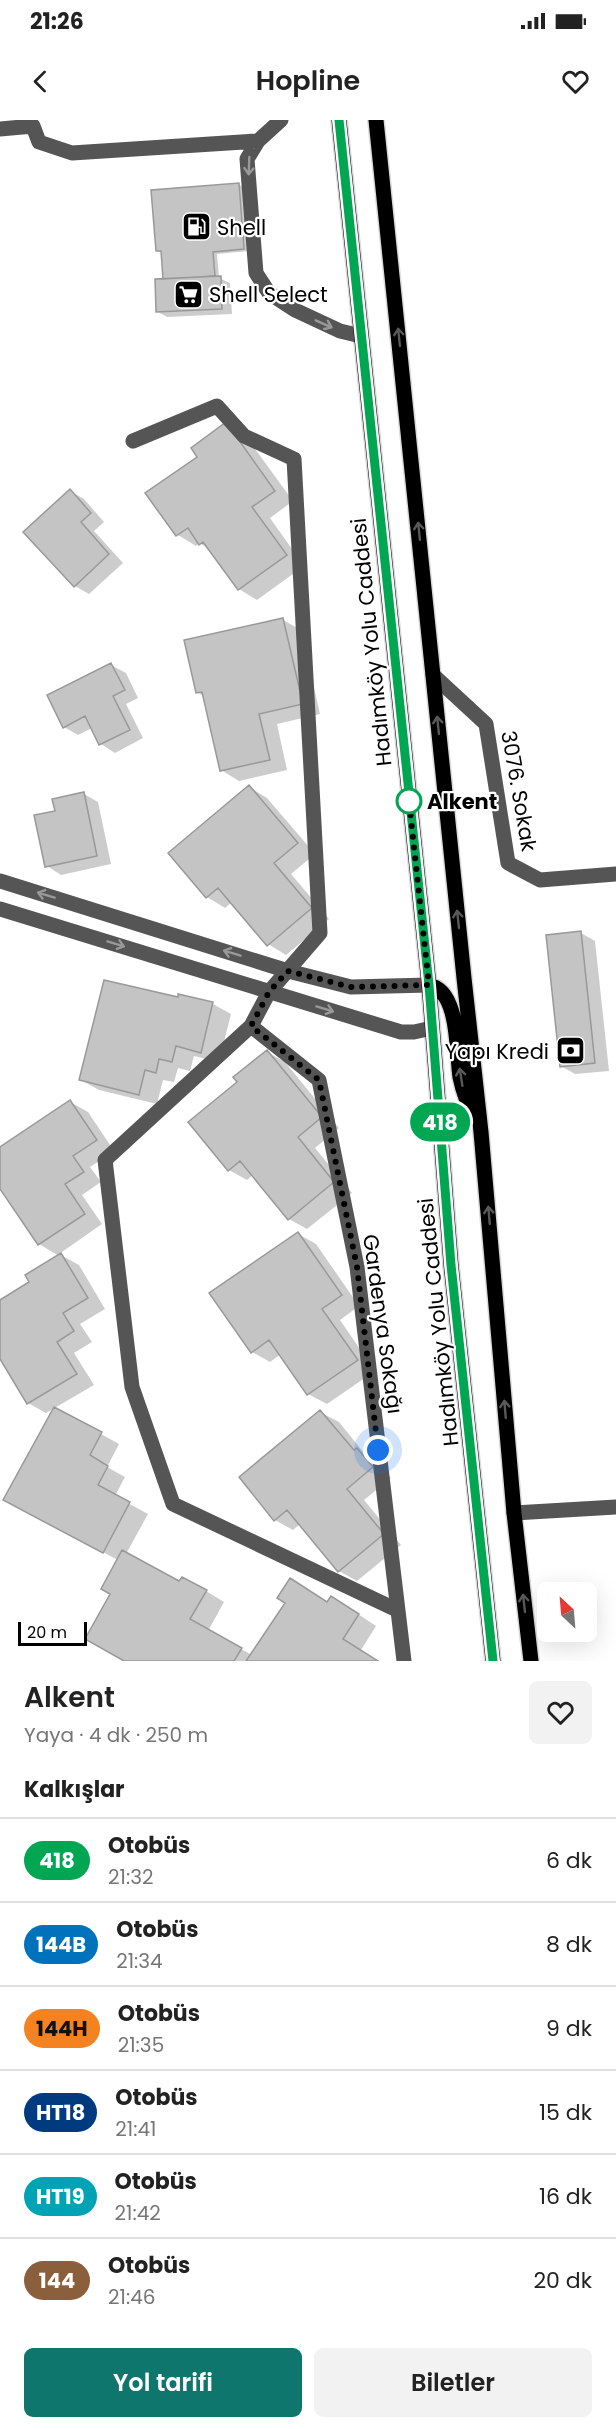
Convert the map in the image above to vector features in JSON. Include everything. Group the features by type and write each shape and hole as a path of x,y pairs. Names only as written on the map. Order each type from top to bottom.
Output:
{"main road":[{"name":"Hadımköy Yolu Caddesi","path":"339,120 429,985 451,1265 493,1661"},
{"path":"376,120 464,978 482,1132 514,1513 531,1661"},
{"path":"432,1028 452,1014 462,992 464,978"},
{"path":"429,985 443,992 452,1014 463,1091 482,1132"}],"street":[{"path":"281,120 258,141 248,159 256,273 269,293 295,310 340,331 361,336"},
{"path":"0,129 33,126 39,142 72,153 258,141"},
{"path":"133,441 216,406 244,436 294,459 320,933 269,992 251,1026 105,1160 132,1388 172,1504 397,1610"},
{"name":"3076. Sokak","path":"433,675 486,724 508,863 540,880 616,874"},
{"path":"0,881 288,971 351,987 429,985"},
{"path":"0,909 401,1032 432,1028"},
{"name":"Gardenya Sokağı","path":"251,1026 319,1080 357,1267 404,1661"},
{"path":"514,1513 616,1507"}],"building":[{"path":"239,183 244,249 213,252 215,276 163,279 161,251 156,251 151,190"},
{"name":"Shell Select","path":"221,276 222,309 156,312 155,279"},
{"path":"226,422 275,491 252,507 287,555 238,590 203,542 199,545 188,528 176,536 145,493 197,457 191,448"},
{"path":"70,489 91,513 81,522 109,554 74,587 23,532"},
{"path":"283,618 303,704 259,714 270,760 220,771 202,692 196,693 184,640"},
{"path":"111,663 125,690 113,696 130,730 99,745 85,716 63,728 47,695"},
{"path":"249,785 298,843 274,863 312,908 267,946 218,888 206,898 168,853"},
{"path":"84,792 97,856 45,867 34,815 55,811 52,799"},
{"path":"581,931 595,1063 560,1067 546,935"},
{"path":"104,980 178,997 178,994 213,1002 201,1053 176,1046 172,1062 159,1059 156,1073 145,1070 139,1095 79,1080"},
{"path":"267,1050 322,1117 298,1137 334,1182 288,1220 240,1161 228,1171 188,1122 237,1082 233,1077"},
{"path":"70,1100 97,1140 73,1156 84,1172 65,1184 85,1214 38,1245 0,1189 0,1147"},
{"path":"298,1232 342,1295 322,1309 358,1360 307,1395 269,1340 251,1353 209,1293"},
{"path":"61,1253 88,1298 63,1313 74,1331 57,1342 77,1374 27,1404 0,1359 0,1300 29,1282 25,1275"},
{"path":"54,1407 102,1432 90,1455 108,1466 98,1485 130,1502 103,1553 3,1500"},
{"path":"320,1410 354,1450 357,1448 373,1467 347,1489 384,1534 338,1572 287,1510 274,1521 239,1477"},
{"path":"122,1550 179,1581 182,1577 207,1590 190,1619 242,1648 234,1661 124,1661 85,1639 110,1594 101,1589"},
{"path":"290,1578 327,1602 331,1596 359,1614 343,1639 378,1661 246,1661 285,1603 277,1598"}],"bus line":[{"name":"418","path":"339,120 429,985 451,1265 493,1661"}],"place":[{"name":"Shell","path":"196,227"},
{"name":"Shell Select","path":"188,294"},
{"name":"Alkent","path":"409,801"},
{"name":"Yapı Kredi","path":"570,1051"}],"route":[{"path":"378,1450 357,1267 319,1080 251,1026 269,992 288,971 351,987 429,985 409,801"}]}
